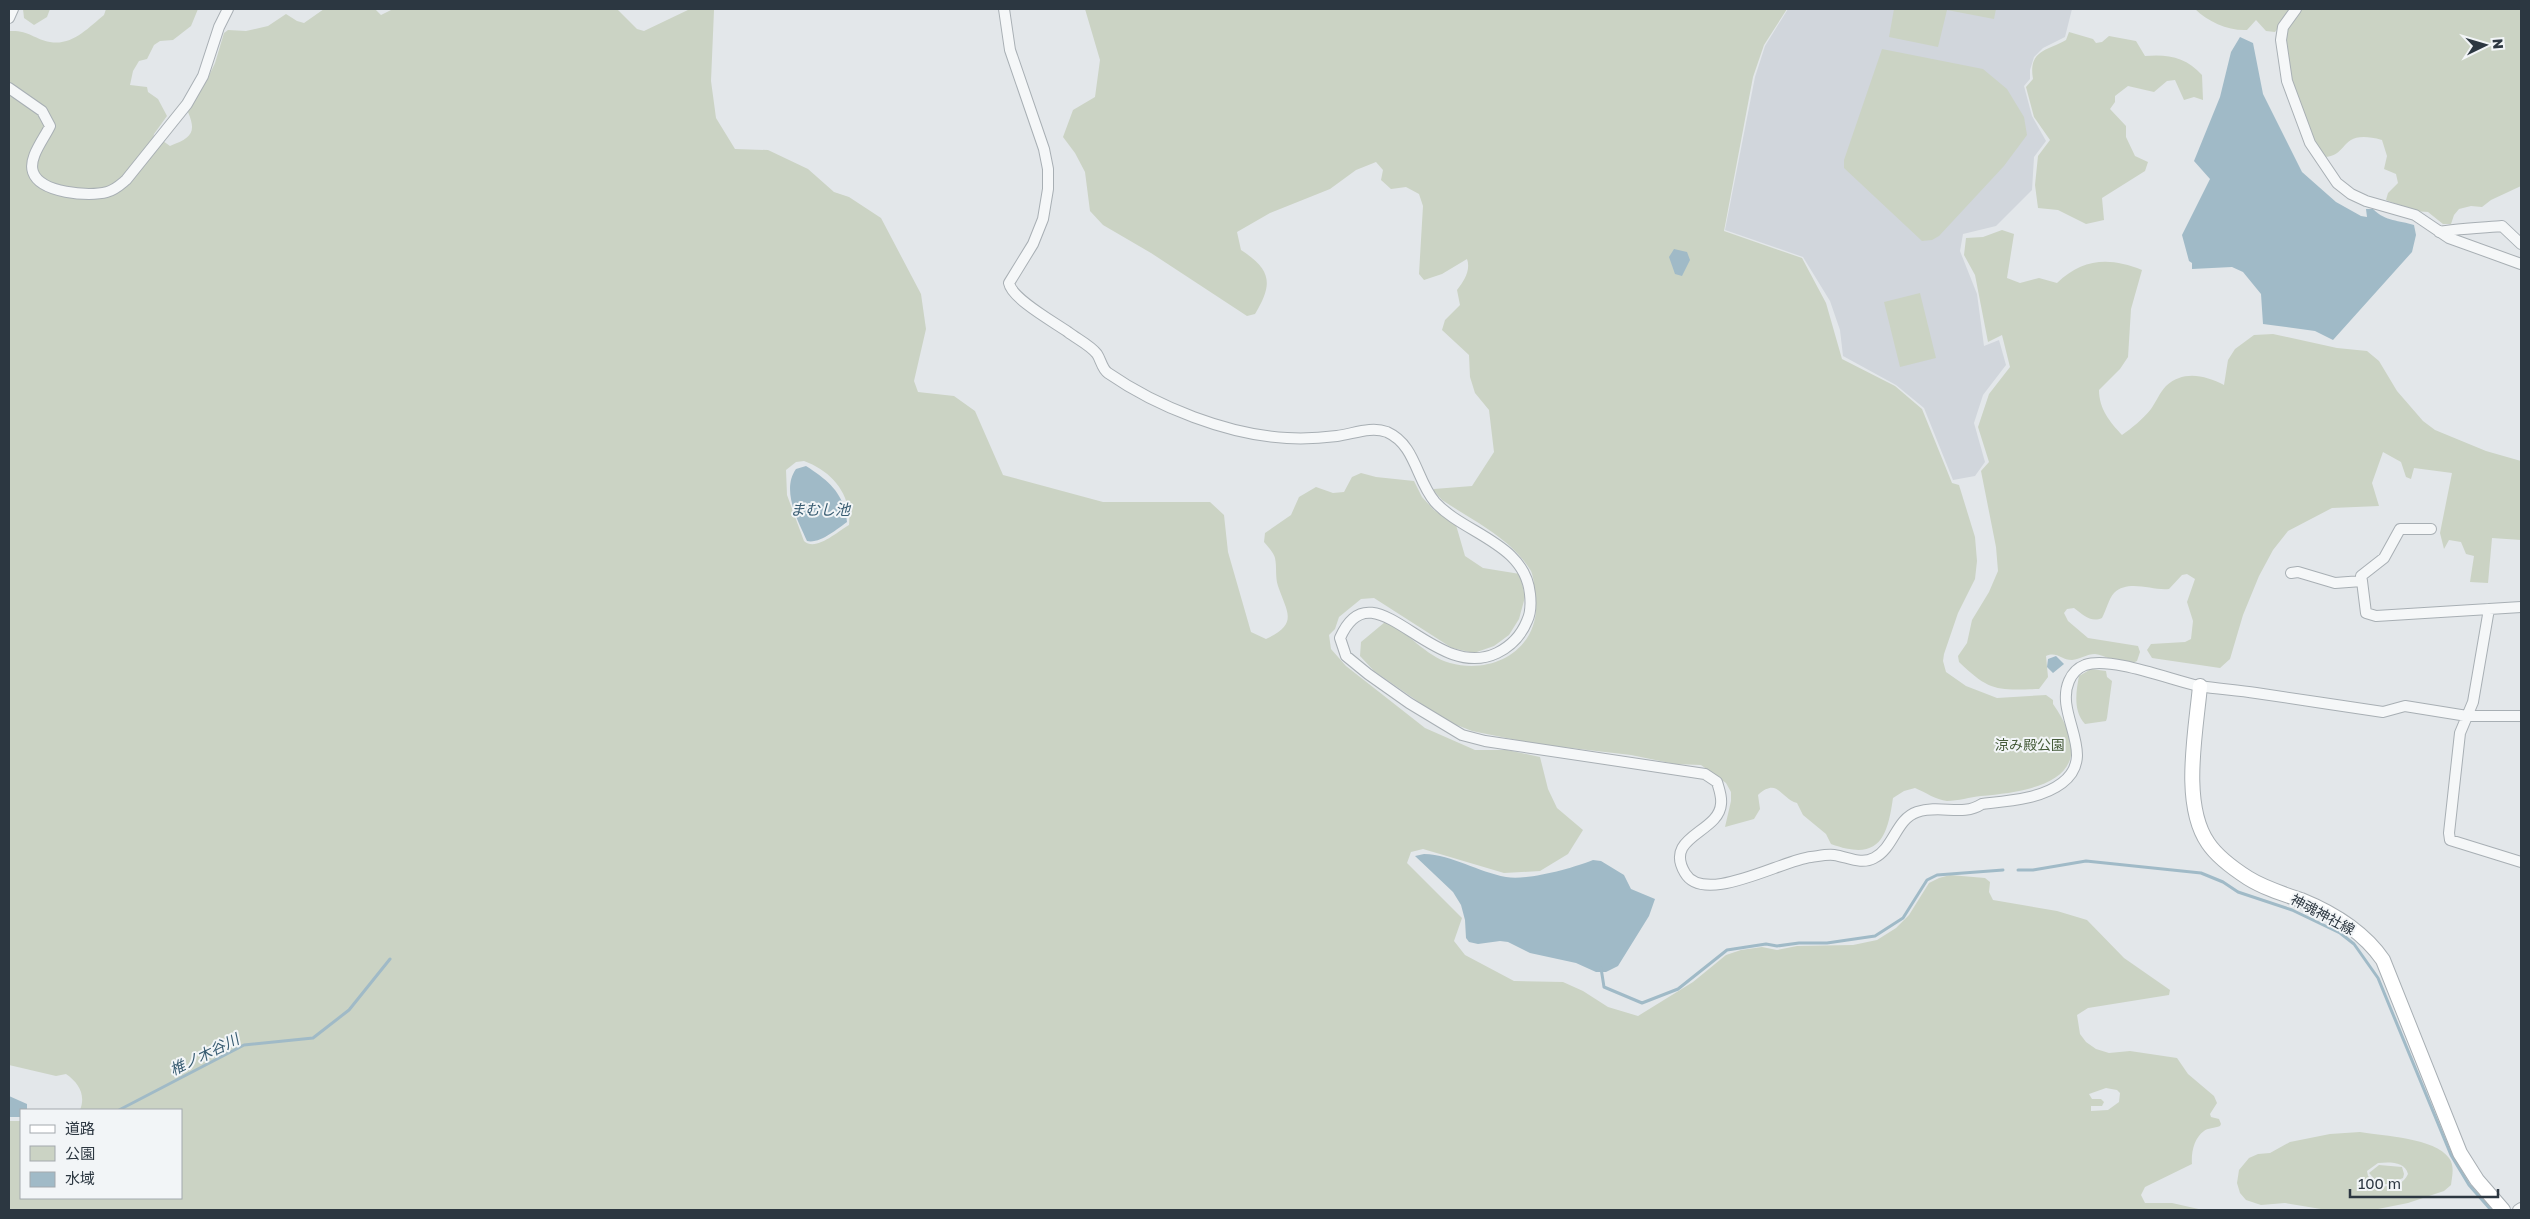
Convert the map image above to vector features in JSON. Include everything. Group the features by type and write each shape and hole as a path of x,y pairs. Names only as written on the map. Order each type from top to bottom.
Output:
{"main road":[{"name":"神魂神社線","path":"2200,686 2195,745 2194,800 2196,814 2208,843 2218,855 2249,879 2311,904 2348,924 2375,949 2394,987 2460,1153 2478,1180 2503,1210"}],"street":[{"path":"9,18 13,9"},
{"path":"9,88 42,111 50,126 32,163 33,172 38,180 58,190 82,194 98,194 114,190 126,180 187,104 203,76 219,28 228,9"},
{"path":"1004,9 1010,50 1044,149 1048,169 1043,219 1033,244 1009,283 1010,289 1024,302 1096,353 1106,372 1191,417 1221,427 1286,438 1335,436 1370,430 1384,431 1405,445 1427,490 1436,503 1492,541 1515,559 1522,568 1530,588 1528,620 1516,640 1508,648 1489,657 1468,658 1444,652 1383,614 1361,612 1352,617 1340,638 1346,656 1357,667 1409,703 1462,735 1485,741 1683,769 1705,774 1717,782 1722,802 1716,820 1688,838 1681,856 1684,872 1694,882 1703,886 1717,886 1767,872 1808,857 1832,855 1862,862 1873,859 1889,846 1908,816 1916,812 1947,808 1960,812 1975,809 1982,804 2039,794 2053,788 2074,771 2077,761 2076,740 2066,708 2065,697 2070,678 2079,668 2086,664 2126,667 2200,686 2383,712 2405,706 2467,716 2521,716"},
{"path":"2296,9 2283,27 2281,40 2287,81 2305,131 2319,157 2337,183 2351,194 2414,215 2438,232 2521,264"},
{"path":"2438,232 2444,229 2476,230 2502,226 2521,244"},
{"path":"2431,530 2400,529 2384,558 2361,576 2366,613 2376,616 2521,607"},
{"path":"2291,573 2298,572 2335,583 2362,581"},
{"path":"2489,608 2473,702 2460,733 2449,833 2450,840 2521,862"}],"shaded area":[{"path":"1788,9 2072,9 2065,37 2043,48 2034,57 2030,70 2030,79 2024,86 2032,116 2046,141 2034,157 2032,190 1996,226 1963,234 1960,251 1977,294 1984,346 1999,340 2006,365 1983,395 1974,423 1985,462 1975,476 1953,480 1924,408 1896,385 1843,356 1840,330 1830,301 1803,257 1725,230 1755,77 1765,46"}],"green space":[{"path":"23,9 50,9 47,17 34,25 24,18"},
{"path":"106,9 198,9 191,26 173,40 160,41 154,45 147,59 139,61 133,71 130,85 147,87 148,92 158,99 167,116 154,134 153,140 163,141 170,146 183,140 192,130 188,112 215,63 224,33 228,30 246,31 268,26 286,14 304,23 324,9 375,9 381,15 393,9 617,9 637,29 644,31 690,9 714,10 711,81 716,118 735,149 768,150 808,169 834,192 849,197 881,218 921,294 926,329 914,381 918,392 954,396 975,411 1003,475 1103,502 1210,502 1224,515 1228,552 1251,632 1266,639 1283,628 1288,617 1277,583 1276,561 1271,550 1264,542 1265,533 1291,515 1299,497 1316,487 1333,493 1344,492 1352,477 1361,473 1376,477 1414,481 1422,497 1434,510 1456,525 1465,556 1483,568 1520,574 1525,597 1519,619 1509,635 1494,646 1474,653 1452,648 1374,598 1361,599 1339,617 1335,629 1329,635 1331,649 1346,666 1425,728 1475,750 1507,750 1540,757 1548,789 1557,808 1583,830 1568,854 1540,871 1504,873 1423,849 1411,852 1407,863 1462,918 1454,941 1465,955 1514,981 1563,982 1583,991 1608,1007 1638,1016 1693,982 1726,955 1741,950 1762,947 1777,950 1797,946 1853,945 1877,940 1896,928 1909,915 1929,883 1950,875 1985,878 1990,882 1989,892 1993,900 2057,911 2087,920 2124,958 2170,990 2169,995 2088,1008 2077,1015 2080,1034 2086,1042 2096,1049 2109,1053 2130,1051 2177,1058 2188,1074 2214,1096 2217,1103 2210,1114 2211,1117 2219,1119 2221,1124 2220,1126 2205,1130 2198,1138 2192,1155 2192,1164 2145,1187 2141,1195 2145,1203 2172,1203 2203,1210 9,1210 9,1121 20,1121 20,1199 182,1199 182,1109 80,1109 82,1094 75,1081 66,1074 56,1076 9,1065 9,31 27,33 44,41 58,43 73,39 104,15","holes":["804,461 814,465 831,478 843,494 849,514 849,525 821,542 809,544 804,541 787,495 786,470 796,462","2106,1088 2117,1090 2120,1093 2119,1102 2108,1110 2091,1111 2091,1106 2102,1106 2104,1102 2101,1099 2092,1099 2089,1094"]},
{"name":"涼み殿公園","path":"1085,9 1787,9 1764,45 1753,77 1724,231 1802,258 1826,303 1842,359 1895,386 1922,409 1952,483 1959,485 1975,537 1977,561 1975,579 1958,613 1944,654 1943,661 1946,672 1966,686 1997,698 2046,695 2053,700 2053,704 2067,729 2072,748 2068,764 2058,776 2043,784 2003,794 1947,801 1935,798 1915,788 1904,791 1893,798 1887,825 1877,843 1870,848 1860,850 1847,849 1831,844 1826,834 1803,815 1797,803 1775,788 1765,790 1758,795 1760,809 1754,819 1725,827 1731,801 1731,792 1726,783 1701,765 1675,764 1631,755 1536,744 1472,731 1449,722 1374,671 1360,656 1361,642 1385,622 1394,626 1441,660 1468,666 1484,665 1500,660 1514,652 1524,642 1532,628 1536,612 1533,577 1523,560 1491,531 1442,500 1434,491 1434,489 1472,486 1494,452 1489,410 1475,393 1470,377 1469,355 1442,330 1445,320 1460,305 1457,290 1467,271 1467,259 1442,274 1424,280 1419,274 1423,206 1419,194 1406,187 1391,189 1381,180 1383,170 1376,162 1356,170 1330,189 1270,213 1237,232 1241,250 1259,264 1264,271 1267,286 1255,314 1247,316 1151,253 1103,225 1090,211 1085,172 1075,153 1063,137 1073,110 1095,97 1100,60"},
{"path":"1894,9 1996,9 1994,19 1947,10 1938,47 1889,37"},
{"path":"2195,9 2292,9 2275,32 2266,31 2256,20 2247,30 2219,25"},
{"path":"2301,9 2521,9 2521,186 2491,200 2482,207 2471,206 2459,209 2454,215 2451,224 2443,224 2428,212 2414,211 2386,200 2388,193 2398,183 2396,174 2384,169 2387,156 2382,140 2368,137 2351,140 2338,153 2324,157 2302,114 2287,60 2286,31 2292,19"},
{"path":"2069,32 2093,39 2096,43 2102,42 2109,36 2136,41 2145,56 2169,56 2176,58 2190,64 2202,75 2203,100 2194,97 2184,100 2175,80 2167,81 2154,92 2128,86 2115,96 2115,102 2110,109 2126,126 2126,137 2135,156 2148,162 2145,171 2102,198 2104,220 2086,224 2058,210 2038,208 2035,185 2038,156 2050,140 2034,117 2026,87 2033,79 2032,69 2036,57 2040,53 2066,40"},
{"path":"1882,49 1983,69 2007,89 2024,117 2027,135 2004,166 1939,236 1932,240 1922,241 1844,168 1844,160"},
{"path":"2002,230 2014,234 2007,278 2020,283 2039,278 2057,283 2077,269 2097,262 2119,263 2142,270 2131,309 2128,357 2120,369 2099,390 2103,409 2109,420 2122,435 2148,413 2164,388 2173,381 2187,376 2194,376 2224,385 2228,360 2235,349 2254,335 2273,334 2337,348 2367,351 2379,361 2397,391 2423,421 2435,430 2486,451 2521,461 2521,540 2492,538 2488,583 2470,582 2474,556 2466,554 2461,542 2449,540 2444,549 2440,533 2452,473 2414,468 2411,479 2406,477 2401,462 2383,452 2372,483 2379,506 2332,508 2288,531 2273,550 2259,576 2243,615 2230,659 2220,668 2152,658 2147,650 2151,644 2185,642 2191,639 2193,621 2187,602 2195,579 2187,574 2182,575 2169,589 2134,586 2120,589 2112,595 2102,618 2094,620 2087,618 2074,608 2067,609 2064,613 2068,621 2088,638 2138,646 2140,652 2137,661 2132,663 2121,662 2095,654 2072,660 2050,655 2046,656 2048,677 2039,689 2003,689 1987,684 1959,662 1958,656 1967,643 1972,620 1989,592 1998,571 1996,547 1981,471 1989,462 1978,427 1989,394 2010,367 2002,335 1988,342 1975,275 1964,255 1966,238 1983,237"},
{"path":"1920,293 1936,358 1900,367 1884,302"},
{"path":"2091,669 2106,671 2107,677 2112,681 2106,721 2085,724 2077,707 2077,688 2079,676"},
{"path":"2360,1132 2408,1139 2433,1146 2442,1151 2451,1161 2453,1171 2451,1185 2444,1191 2408,1203 2373,1210 2327,1210 2285,1203 2261,1205 2246,1200 2240,1193 2237,1183 2239,1170 2249,1158 2258,1154 2270,1153 2290,1142 2330,1134","holes":["2378,1163 2400,1165 2404,1167 2408,1174 2403,1181 2396,1185 2378,1186 2368,1176 2367,1171"]},
{"path":"2379,1165 2402,1167 2403,1178 2389,1184 2379,1184 2369,1173"}],"water":[{"path":"2240,37 2253,43 2263,94 2302,172 2336,202 2361,216 2367,217 2366,209 2373,209 2388,218 2414,225 2416,235 2412,252 2333,340 2315,331 2263,324 2261,294 2243,272 2232,267 2192,269 2192,263 2189,261 2182,235 2210,179 2194,161 2220,97 2231,52"},
{"path":"1674,249 1687,252 1690,260 1682,276 1675,274 1669,257"},
{"name":"まむし池","path":"806,466 822,477 839,495 843,503 847,522 828,535 812,541 807,541 792,505 790,486 796,469"},
{"path":"2056,656 2064,664 2053,673 2047,667 2048,659"},
{"path":"1424,854 1445,857 1496,875 1515,878 1550,873 1593,860 1601,861 1624,875 1631,889 1655,899 1649,916 1618,966 1606,972 1596,972 1576,963 1530,953 1508,942 1500,941 1478,944 1469,942 1466,938 1465,920 1461,905 1453,892 1415,856"},
{"path":"9,1096 27,1104 27,1109 20,1109 20,1117 9,1117"}],"waterway":[{"path":"2018,870 2033,870 2086,861 2201,873 2223,882 2238,892 2292,910 2340,933 2354,944 2378,978 2451,1155 2469,1185 2491,1210"},
{"path":"1601,968 1604,987 1642,1003 1678,989 1727,950 1766,944 1777,946 1799,943 1827,943 1875,936 1903,918 1927,880 1937,875 2003,870"},
{"name":"椎ノ木谷川","path":"121,1109 244,1045 313,1038 349,1010 390,959"}]}
